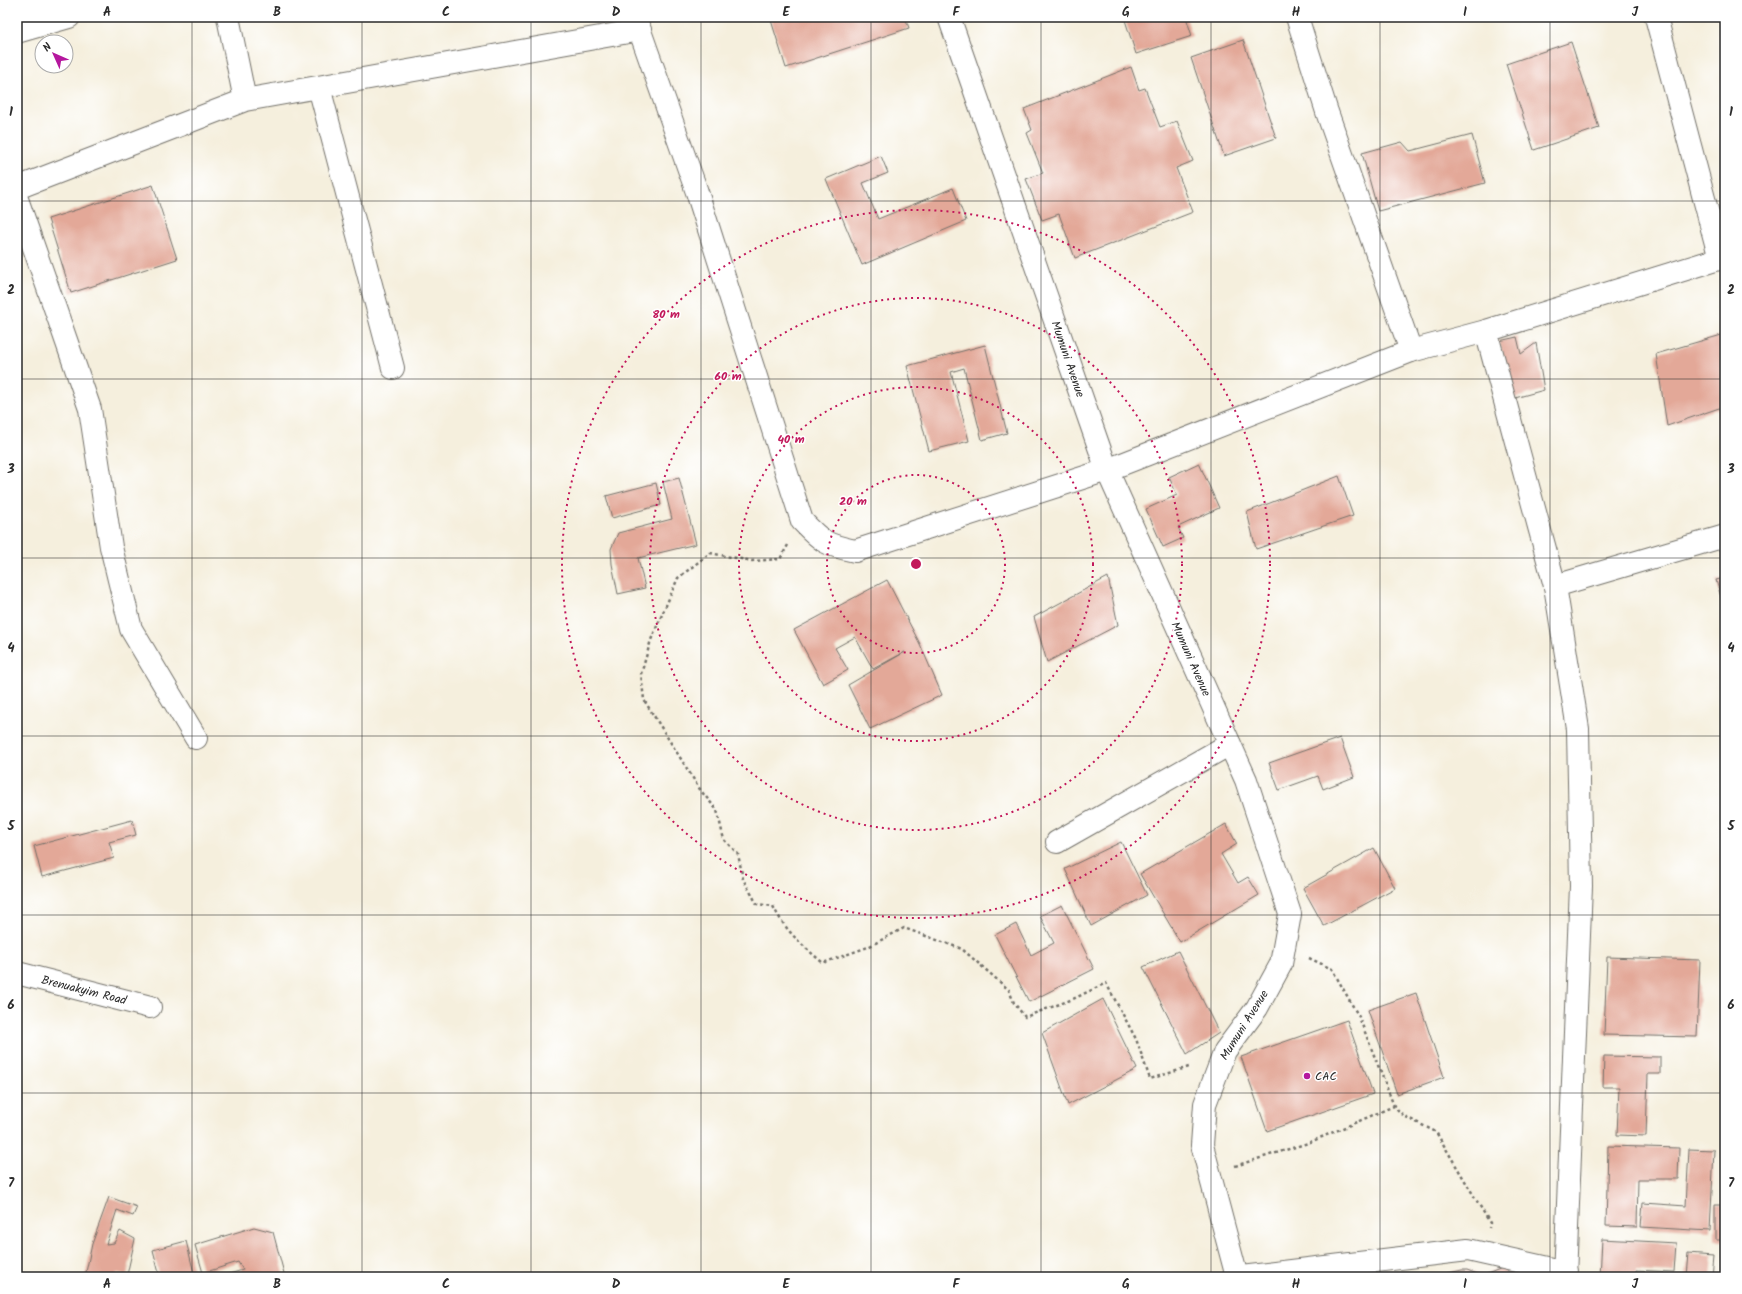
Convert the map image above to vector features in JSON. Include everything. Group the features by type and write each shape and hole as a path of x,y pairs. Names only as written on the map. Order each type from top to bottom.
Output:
{"street":[{"path":"17,32 68,17"},
{"path":"228,17 245,100"},
{"name":"Mumuni Avenue","path":"949,17 1107,470 1246,780 1290,914 1281,964 1257,1008 1225,1051 1205,1104 1202,1145 1237,1277"},
{"path":"1297,17 1327,112 1411,351"},
{"path":"17,188 245,100 319,87 638,23 697,192 802,521 821,540 836,547 855,550 1107,470 1411,351 1486,331 1722,258 1656,17"},
{"path":"319,87 393,368"},
{"path":"17,199 90,409 111,547 131,629 196,738"},
{"path":"1241,1277 1468,1250 1565,1275 1581,886 1578,729 1555,586 1486,331"},
{"path":"1555,586 1725,536"},
{"path":"1058,842 1230,744"},
{"name":"Brenuakyim Road","path":"17,973 150,1007"}],"path":[{"path":"802,521 780,559 752,561 710,553 678,578 651,640 641,674 644,700 701,791 717,810 724,840 738,854 743,879 757,904 773,906 782,924 823,963 868,947 904,928 962,949 1009,990 1014,1003 1025,1017 1073,999 1106,983 1136,1039 1150,1079 1188,1068 1225,1051"},
{"path":"1283,950 1301,954 1332,969 1359,1017 1394,1106 1404,1116 1436,1132 1490,1223 1483,1254"},
{"path":"1210,1173 1308,1143 1394,1106"}],"building":[{"path":"770,17 905,17 909,28 786,68"},
{"path":"1124,17 1186,17 1192,36 1136,54"},
{"path":"1243,40 1276,138 1224,156 1191,58"},
{"path":"1571,42 1599,128 1534,150 1506,64"},
{"path":"1131,67 1139,90 1145,88 1160,127 1177,121 1193,161 1176,168 1193,212 1075,258 1059,214 1042,220 1026,179 1043,173 1027,133 1032,130 1024,109"},
{"path":"1472,135 1485,183 1378,211 1362,153 1402,142 1410,151"},
{"path":"881,156 888,173 863,183 878,219 953,188 966,221 862,265 826,179"},
{"path":"153,185 177,259 71,293 48,219"},
{"path":"1725,334 1725,406 1667,426 1656,354"},
{"path":"1517,337 1521,354 1536,343 1544,390 1515,398 1499,341"},
{"path":"985,345 1007,433 982,440 964,368 951,372 969,441 929,451 907,366"},
{"path":"1199,463 1219,508 1178,527 1183,538 1163,547 1146,509 1177,495 1169,477"},
{"path":"1339,476 1353,516 1256,549 1247,512"},
{"path":"679,478 696,544 638,558 645,588 618,594 612,564 611,549 618,533 672,519 663,482"},
{"path":"656,483 661,505 612,518 606,496"},
{"path":"1108,577 1118,625 1047,662 1034,617"},
{"path":"1725,578 1725,611 1716,580"},
{"path":"887,580 920,644 942,695 870,729 848,685 905,652 873,669 855,637 835,648 848,670 823,684 794,630"},
{"path":"1340,738 1354,777 1323,789 1318,776 1279,790 1269,763"},
{"path":"132,820 136,835 109,842 114,858 42,877 34,846"},
{"path":"1226,824 1237,844 1221,854 1238,883 1248,877 1259,895 1180,942 1140,874"},
{"path":"1121,842 1147,895 1091,926 1065,869"},
{"path":"1374,848 1395,888 1324,926 1303,888"},
{"path":"1062,905 1094,969 1029,1002 995,935 1016,924 1031,955 1054,943 1040,916"},
{"path":"1178,951 1219,1033 1187,1054 1143,967"},
{"path":"1607,957 1700,960 1697,1037 1604,1035"},
{"path":"1416,993 1444,1077 1397,1094 1368,1010"},
{"path":"1103,999 1137,1069 1068,1105 1042,1033"},
{"name":"CAC","path":"1347,1020 1373,1094 1267,1131 1241,1057"},
{"path":"1604,1056 1660,1057 1660,1074 1648,1074 1646,1136 1617,1135 1619,1087 1603,1087"},
{"path":"1608,1146 1679,1148 1678,1179 1638,1179 1637,1227 1606,1226"},
{"path":"1689,1149 1714,1150 1710,1231 1641,1227 1643,1203 1686,1206"},
{"path":"109,1197 137,1207 133,1216 117,1210 106,1244 114,1243 120,1231 135,1239 127,1275 117,1273 116,1277 85,1277 92,1244"},
{"path":"1715,1205 1725,1205 1725,1240 1715,1240"},
{"path":"254,1227 273,1232 285,1277 218,1277 243,1270 238,1262 203,1273 195,1245"},
{"path":"1602,1239 1676,1243 1674,1272 1637,1270 1637,1277 1600,1277"},
{"path":"186,1241 195,1277 160,1277 153,1250"},
{"path":"1688,1253 1713,1255 1711,1277 1686,1277"},
{"path":"1513,1264 1517,1277 1488,1277 1487,1274"},
{"path":"1467,1270 1485,1277 1431,1277"}],"place":[{"name":"CAC","path":"1307,1076"}]}
